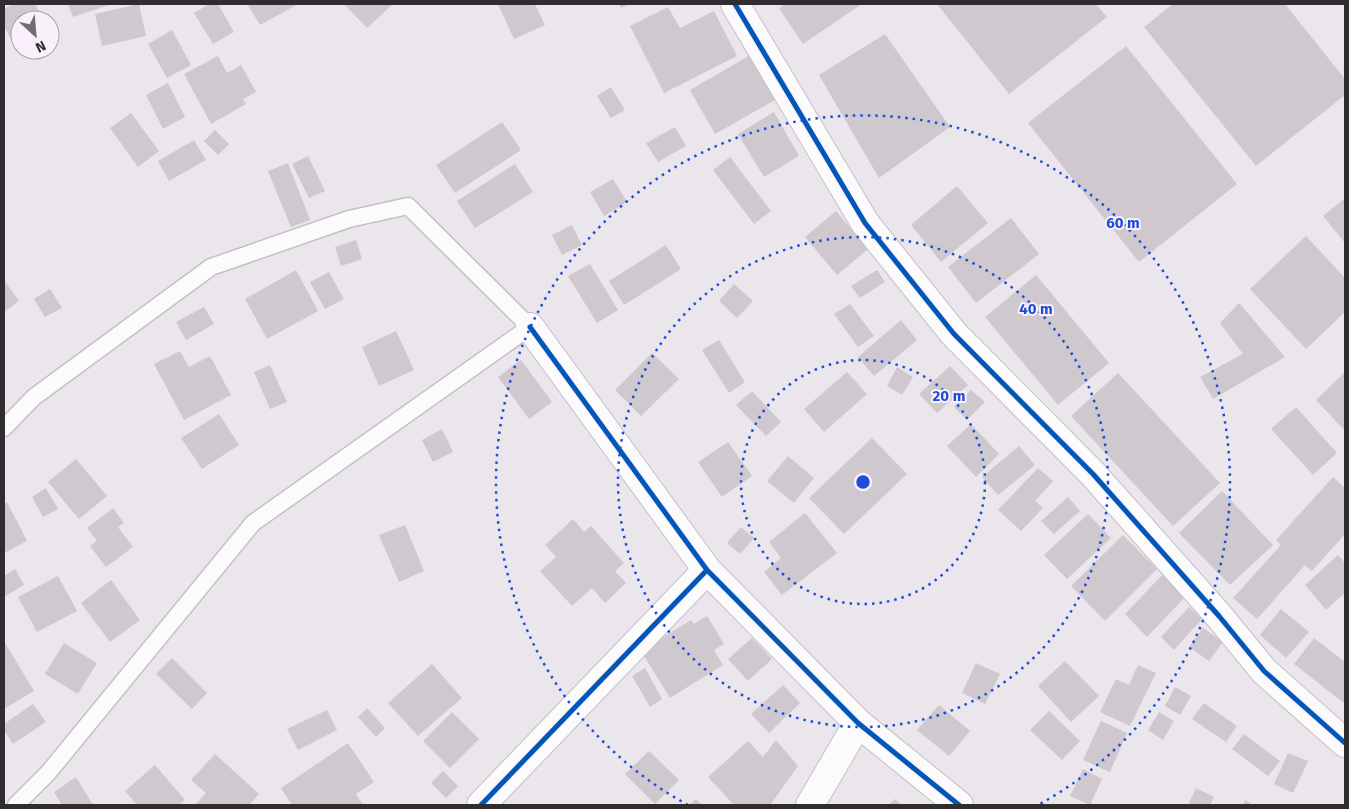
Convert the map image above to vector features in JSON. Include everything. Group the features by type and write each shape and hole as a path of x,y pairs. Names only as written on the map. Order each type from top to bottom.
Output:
{"street":[{"path":"735,4 865,222 954,334 1093,474 1219,616 1264,671 1345,743"},
{"path":"530,327 707,570 858,723 959,805"},
{"path":"481,805 707,570"},
{"path":"810,805 858,723"}],"lane":[{"path":"4,428 34,397 211,267 349,219 408,206 530,327 253,523 48,772 16,805"}],"building":[{"path":"13,4 35,4 38,10 10,10 10,37 4,26 4,9"},
{"path":"68,4 112,4 73,17"},
{"path":"139,4 146,36 102,46 95,14"},
{"path":"209,4 218,4 234,32 213,44 194,13"},
{"path":"249,4 298,4 260,25"},
{"path":"344,4 393,4 367,28"},
{"path":"498,4 535,4 545,25 514,39"},
{"path":"619,4 629,4 621,8"},
{"path":"786,4 862,4 803,44 779,8"},
{"path":"937,4 1096,4 1107,17 1009,94"},
{"path":"1173,4 1285,4 1345,79 1345,95 1256,166 1144,27"},
{"path":"668,7 680,28 714,11 737,56 664,93 630,26"},
{"path":"172,30 191,65 167,78 148,44"},
{"path":"885,34 950,127 879,178 819,75"},
{"path":"1126,46 1237,184 1139,262 1028,123"},
{"path":"218,56 227,73 241,65 256,92 243,99 246,104 211,124 184,74"},
{"path":"749,56 775,100 715,134 690,90"},
{"path":"168,83 185,117 163,129 146,95"},
{"path":"611,87 625,110 611,118 597,96"},
{"path":"774,112 799,156 764,177 738,134"},
{"path":"131,113 159,151 138,167 110,128"},
{"path":"502,122 521,150 455,193 436,165"},
{"path":"675,127 686,146 658,162 646,143"},
{"path":"215,130 229,144 218,155 204,141"},
{"path":"194,140 206,160 169,181 158,161"},
{"path":"308,156 325,191 309,198 292,164"},
{"path":"730,157 771,211 754,224 713,170"},
{"path":"288,163 310,220 291,227 268,171"},
{"path":"515,164 533,192 475,228 457,201"},
{"path":"613,179 627,202 604,216 590,192"},
{"path":"957,186 988,223 941,262 911,225"},
{"path":"1345,198 1345,243 1323,216"},
{"path":"836,211 868,249 837,275 805,237"},
{"path":"1011,218 1039,254 976,303 948,267"},
{"path":"572,225 582,245 562,255 552,235"},
{"path":"1306,236 1345,278 1345,312 1306,349 1250,289"},
{"path":"356,240 362,259 341,266 335,247"},
{"path":"666,245 681,269 624,305 609,281"},
{"path":"590,264 618,310 597,323 568,276"},
{"path":"296,270 318,311 267,339 245,299"},
{"path":"877,270 885,282 860,298 851,286"},
{"path":"329,272 344,299 325,309 310,282"},
{"path":"1036,275 1109,363 1058,405 985,317"},
{"path":"4,280 19,301 4,312"},
{"path":"734,284 753,301 737,318 719,301"},
{"path":"50,289 62,308 45,317 34,299"},
{"path":"1239,303 1285,357 1213,399 1200,377 1243,354 1220,323"},
{"path":"850,304 874,336 858,347 834,314"},
{"path":"204,307 214,324 186,340 176,322"},
{"path":"901,320 917,340 874,376 858,357"},
{"path":"396,331 414,370 379,386 362,347"},
{"path":"719,340 745,382 729,393 702,350"},
{"path":"180,351 189,367 210,356 231,395 184,420 154,364"},
{"path":"652,353 679,379 641,416 615,390"},
{"path":"521,360 552,402 529,419 498,377"},
{"path":"270,365 287,402 270,409 254,372"},
{"path":"950,366 968,385 937,413 919,394"},
{"path":"897,367 913,377 902,395 887,386"},
{"path":"847,372 867,394 824,432 804,409"},
{"path":"1345,372 1345,431 1316,400"},
{"path":"1118,373 1220,483 1173,526 1071,416"},
{"path":"971,390 985,402 967,420 954,407"},
{"path":"752,391 781,422 766,436 736,405"},
{"path":"1296,407 1337,453 1313,475 1271,429"},
{"path":"219,414 239,445 202,469 181,438"},
{"path":"971,424 999,454 976,477 947,446"},
{"path":"442,429 453,452 433,462 422,440"},
{"path":"872,438 907,474 844,534 809,498"},
{"path":"728,442 752,476 722,497 698,462"},
{"path":"1019,446 1035,465 998,495 982,477"},
{"path":"788,456 814,478 794,503 767,481"},
{"path":"76,459 107,496 79,519 48,482"},
{"path":"1038,468 1053,481 1035,501 1043,508 1021,531 998,510"},
{"path":"1333,477 1345,488 1345,534 1312,571 1305,565 1257,619 1233,598 1281,545 1276,540"},
{"path":"46,488 58,509 43,517 32,497"},
{"path":"1222,491 1273,545 1230,585 1179,533"},
{"path":"1068,497 1080,511 1054,534 1041,521"},
{"path":"7,502 27,541 4,553 4,504"},
{"path":"113,508 124,523 118,527 133,547 106,567 90,546 97,541 87,528"},
{"path":"805,513 837,553 782,595 764,572 781,558 769,542"},
{"path":"1088,514 1111,538 1067,579 1044,555"},
{"path":"573,519 584,532 591,526 624,563 615,571 626,583 605,603 592,588 572,606 540,571 556,557 545,545"},
{"path":"405,525 424,571 399,582 379,535"},
{"path":"741,527 754,538 740,554 727,543"},
{"path":"1123,535 1157,569 1105,621 1071,586"},
{"path":"1338,555 1345,563 1345,593 1326,610 1305,585"},
{"path":"15,569 24,585 4,597 4,576"},
{"path":"1164,573 1187,595 1147,637 1125,614"},
{"path":"58,576 77,611 37,632 18,597"},
{"path":"111,580 140,620 110,642 81,603"},
{"path":"1189,607 1202,619 1174,650 1161,637"},
{"path":"1281,609 1309,632 1286,658 1260,635"},
{"path":"707,616 724,644 714,650 723,665 670,698 641,651 691,620 694,624"},
{"path":"1203,628 1223,642 1209,661 1189,647"},
{"path":"752,638 772,659 748,681 728,659"},
{"path":"1314,638 1345,662 1345,704 1294,664"},
{"path":"4,641 34,691 4,709"},
{"path":"64,643 97,663 78,694 45,674"},
{"path":"172,658 207,693 192,709 156,674"},
{"path":"1065,661 1099,696 1071,722 1038,686"},
{"path":"976,663 1000,674 985,704 962,693"},
{"path":"432,664 462,698 418,736 388,703"},
{"path":"1138,665 1156,673 1130,726 1100,712 1116,679 1129,685"},
{"path":"645,668 662,699 650,707 632,676"},
{"path":"783,685 800,703 769,733 751,714"},
{"path":"1175,687 1191,696 1180,715 1165,706"},
{"path":"1204,703 1237,726 1226,742 1192,719"},
{"path":"33,704 46,722 13,744 4,730 4,724"},
{"path":"939,705 970,731 949,756 917,730"},
{"path":"367,708 385,728 376,737 358,717"},
{"path":"327,710 337,730 298,750 287,729"},
{"path":"1049,711 1080,741 1062,760 1030,730"},
{"path":"452,712 479,739 450,768 423,741"},
{"path":"1159,712 1174,721 1163,740 1148,730"},
{"path":"1101,721 1127,733 1110,772 1083,760"},
{"path":"1244,734 1280,761 1268,776 1232,749"},
{"path":"776,740 798,766 770,805 734,805 708,777 748,741 763,757"},
{"path":"348,743 374,782 356,794 363,805 292,805 281,788"},
{"path":"649,751 679,780 655,804 625,774"},
{"path":"1288,753 1308,761 1293,793 1274,784"},
{"path":"215,754 259,794 249,805 195,805 206,793 191,780"},
{"path":"155,765 185,800 179,805 137,805 125,791"},
{"path":"1083,769 1102,779 1090,805 1070,796"},
{"path":"443,771 458,786 446,798 431,783"},
{"path":"76,777 93,805 62,805 54,792"},
{"path":"1196,788 1214,797 1210,805 1188,805"},
{"path":"696,799 702,805 689,805"},
{"path":"895,799 901,805 888,805"},
{"path":"1246,800 1252,805 1242,805"}],"cycle path":[{"path":"735,4 865,223 954,334 1093,474 1219,616 1264,671 1345,743"},
{"path":"530,327 707,570 858,723 959,805"},
{"path":"481,805 707,570"}]}
